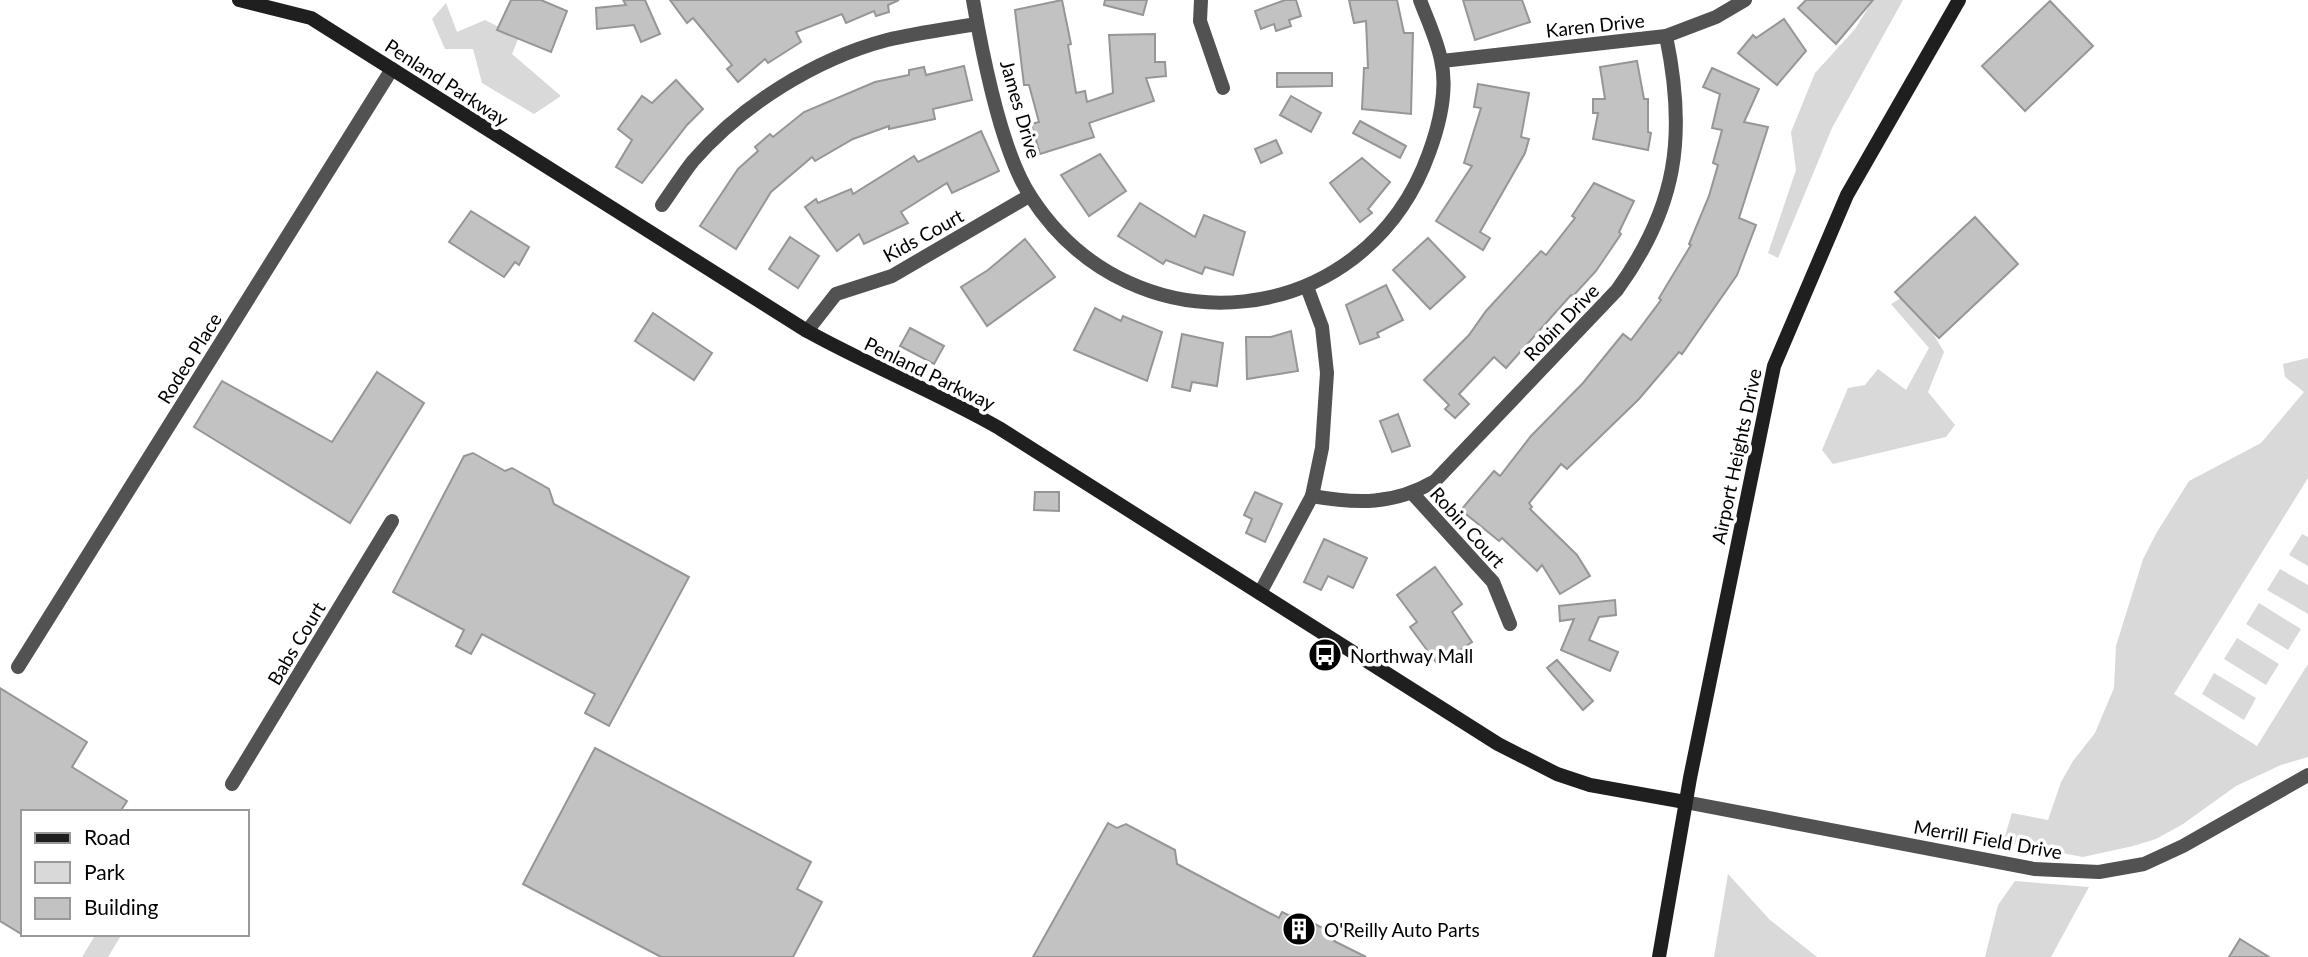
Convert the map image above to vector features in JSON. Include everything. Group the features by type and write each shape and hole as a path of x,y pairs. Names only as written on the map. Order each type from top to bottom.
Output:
{"street":[{"name":"Penland Parkway","path":"239,0 312,18 807,331 865,363 950,400 999,428 1498,744 1557,774 1590,785 1685,802"},
{"name":"James Drive","path":"973,0 1008,148 1029,196 1060,236 1104,272 1152,293 1194,303 1237,304 1307,287 1359,255 1384,231 1404,204 1421,175 1432,144 1443,87 1442,61 1420,0"},
{"path":"1201,0 1200,20 1223,88"},
{"name":"Karen Drive","path":"1442,61 1666,36 1716,17 1745,0"},
{"name":"Airport Heights Drive","path":"1659,957 1685,802 1774,366 1847,195 1959,0"},
{"path":"662,205 693,161 737,118 775,91 822,65 886,40 977,24"},
{"name":"Robin Drive","path":"1312,496 1353,503 1387,501 1413,494 1445,471 1617,290 1642,255 1659,218 1672,177 1676,131 1675,80 1666,36"},
{"name":"Rodeo Place","path":"18,667 392,69"},
{"name":"Kids Court","path":"807,331 836,294 903,270 1029,196"},
{"path":"1261,593 1312,496 1322,448 1327,373 1321,327 1307,287"},
{"name":"Robin Court","path":"1413,494 1493,582 1510,624"},
{"name":"Babs Court","path":"232,784 392,521"},
{"name":"Merrill Field Drive","path":"1685,802 2034,869 2099,872 2144,863 2183,846 2308,775"}],"green space":[{"path":"1873,0 1903,0 1832,128 1778,258 1768,253 1796,170 1791,132 1815,73 1855,29"},
{"path":"446,3 457,32 485,20 519,37 512,54 561,96 534,114 482,83 473,49 445,49 432,19"},
{"path":"1901,298 1931,330 1944,352 1928,392 1955,425 1946,437 1833,464 1822,450 1848,388 1865,385 1878,369 1906,390 1929,348 1891,304"},
{"path":"2308,358 2308,478 2174,694 2257,746 2308,664 2308,757 2281,765 2236,786 2183,824 2156,839 2133,846 2083,857 2003,842 2012,813 2048,820 2061,782 2073,761 2095,733 2114,688 2116,646 2143,559 2189,481 2261,443 2304,392 2285,377 2283,364"},
{"path":"2302,534 2308,537 2308,566 2289,555"},
{"path":"2280,569 2308,585 2308,614 2267,590"},
{"path":"2259,603 2301,629 2288,650 2246,624"},
{"path":"2237,638 2279,664 2266,685 2224,659"},
{"path":"2214,673 2256,698 2244,720 2202,694"},
{"path":"1728,874 1770,920 1817,957 1714,957"},
{"path":"2015,881 2089,887 2051,957 1985,957 1998,905"},
{"path":"95,936 121,936 108,957 82,957"}],"building":[{"path":"511,0 541,0 567,11 551,52 497,30"},
{"path":"623,0 645,0 660,34 641,42 634,25 597,29 596,8 626,5"},
{"path":"670,0 899,0 888,5 889,12 876,16 874,11 846,23 842,14 796,32 801,42 768,63 765,59 738,82 727,69 732,65 693,18 687,23"},
{"path":"1062,0 1071,44 1068,45 1076,93 1085,91 1087,102 1113,93 1109,35 1155,34 1155,62 1165,62 1166,76 1146,78 1154,101 1089,123 1094,137 1040,154 1031,124 1039,122 1029,85 1024,85 1015,10"},
{"path":"1105,0 1147,0 1143,15 1104,5"},
{"path":"1285,0 1296,0 1301,16 1289,20 1291,26 1276,31 1274,24 1261,29 1255,11"},
{"path":"1349,0 1397,0 1404,33 1413,33 1411,114 1362,109 1364,68 1368,68 1366,21 1354,23"},
{"path":"1463,0 1522,0 1530,22 1475,40"},
{"path":"1806,0 1873,0 1836,44 1798,8"},
{"path":"2050,1 2093,46 2025,111 1982,66"},
{"path":"1784,19 1806,51 1777,85 1738,53 1753,35 1756,38"},
{"path":"1637,61 1644,99 1648,99 1648,132 1651,133 1648,150 1593,139 1598,113 1593,113 1593,99 1605,99 1600,67"},
{"path":"964,66 972,100 933,109 935,119 889,129 889,126 853,139 815,161 812,157 771,192 736,249 700,226 738,169 758,151 755,147 770,134 773,137 804,112 875,82 909,75 909,70 924,67 926,75"},
{"path":"1712,68 1759,89 1744,122 1768,127 1739,218 1756,225 1737,275 1682,354 1679,352 1639,399 1567,469 1561,464 1529,503 1532,507 1530,509 1577,555 1590,576 1560,594 1542,565 1537,571 1502,538 1499,541 1461,510 1494,471 1500,476 1531,436 1583,383 1623,334 1631,340 1661,300 1659,298 1691,245 1689,244 1709,196 1718,165 1713,163 1722,130 1712,128 1720,94 1703,87"},
{"path":"1277,73 1332,73 1332,86 1277,87"},
{"path":"676,80 703,109 687,125 642,183 616,167 632,140 618,129 642,96 652,103"},
{"path":"1478,84 1529,93 1521,137 1529,139 1525,153 1480,232 1490,238 1483,250 1436,221 1472,166 1464,163 1481,108 1474,107"},
{"path":"1291,96 1321,113 1311,132 1280,115"},
{"path":"1360,121 1406,146 1400,158 1353,133"},
{"path":"981,131 999,171 952,193 947,183 901,212 908,223 864,244 859,234 837,251 805,207 816,199 818,203 851,189 853,194 914,156 918,162"},
{"path":"1276,140 1282,153 1261,163 1255,149"},
{"path":"1100,154 1126,191 1089,216 1061,175"},
{"path":"1362,158 1390,182 1368,209 1372,213 1360,222 1330,183"},
{"path":"1594,183 1634,201 1619,232 1621,234 1596,271 1506,368 1494,357 1459,394 1469,404 1455,418 1445,409 1449,405 1424,380 1469,335 1486,311 1541,251 1546,255 1575,218 1572,216"},
{"path":"1140,203 1195,237 1204,215 1245,232 1233,275 1205,267 1202,274 1166,260 1163,264 1118,236"},
{"path":"471,211 529,247 519,265 515,262 504,277 449,242"},
{"path":"1975,217 2018,264 1939,338 1895,292"},
{"path":"790,237 819,256 798,288 769,269"},
{"path":"1428,238 1465,277 1430,309 1393,270"},
{"path":"1025,239 1055,277 987,326 961,287 988,270"},
{"path":"1386,285 1403,320 1377,333 1379,337 1360,344 1346,305"},
{"path":"1095,308 1121,321 1123,316 1162,332 1147,381 1074,350"},
{"path":"653,313 712,353 694,380 635,341"},
{"path":"910,328 944,346 934,364 900,346"},
{"path":"1291,331 1298,371 1247,379 1246,337 1271,337"},
{"path":"1182,334 1223,343 1217,386 1192,382 1190,391 1172,387"},
{"path":"377,372 424,403 350,523 194,427 222,381 332,442"},
{"path":"1398,414 1410,446 1392,452 1380,421"},
{"path":"473,453 505,471 512,468 549,489 554,504 689,577 609,726 585,713 595,694 482,634 471,654 456,646 464,630 393,592 464,456"},
{"path":"1035,492 1059,492 1059,511 1034,510"},
{"path":"1255,492 1282,504 1265,542 1246,533 1252,519 1244,515"},
{"path":"1324,539 1367,558 1353,588 1328,576 1321,590 1304,582"},
{"path":"1435,567 1462,604 1452,612 1472,642 1438,665 1410,627 1417,622 1397,595"},
{"path":"1615,600 1616,615 1599,617 1589,640 1618,652 1610,671 1561,650 1574,619 1560,621 1559,606"},
{"path":"1557,660 1593,701 1583,710 1547,668"},
{"path":"0,688 87,742 72,767 127,801 121,810 21,810 21,934 0,921"},
{"path":"595,748 811,862 797,889 822,902 793,957 661,957 523,884"},
{"path":"1108,823 1117,828 1126,824 1175,850 1177,864 1279,918 1282,912 1304,922 1306,919 1337,936 1334,941 1366,957 1033,957"},
{"path":"2240,939 2269,957 2229,957"}],"place":[{"name":"Northway Mall","path":"1325,655"},
{"name":"O'Reilly Auto Parts","path":"1299,929"}]}
